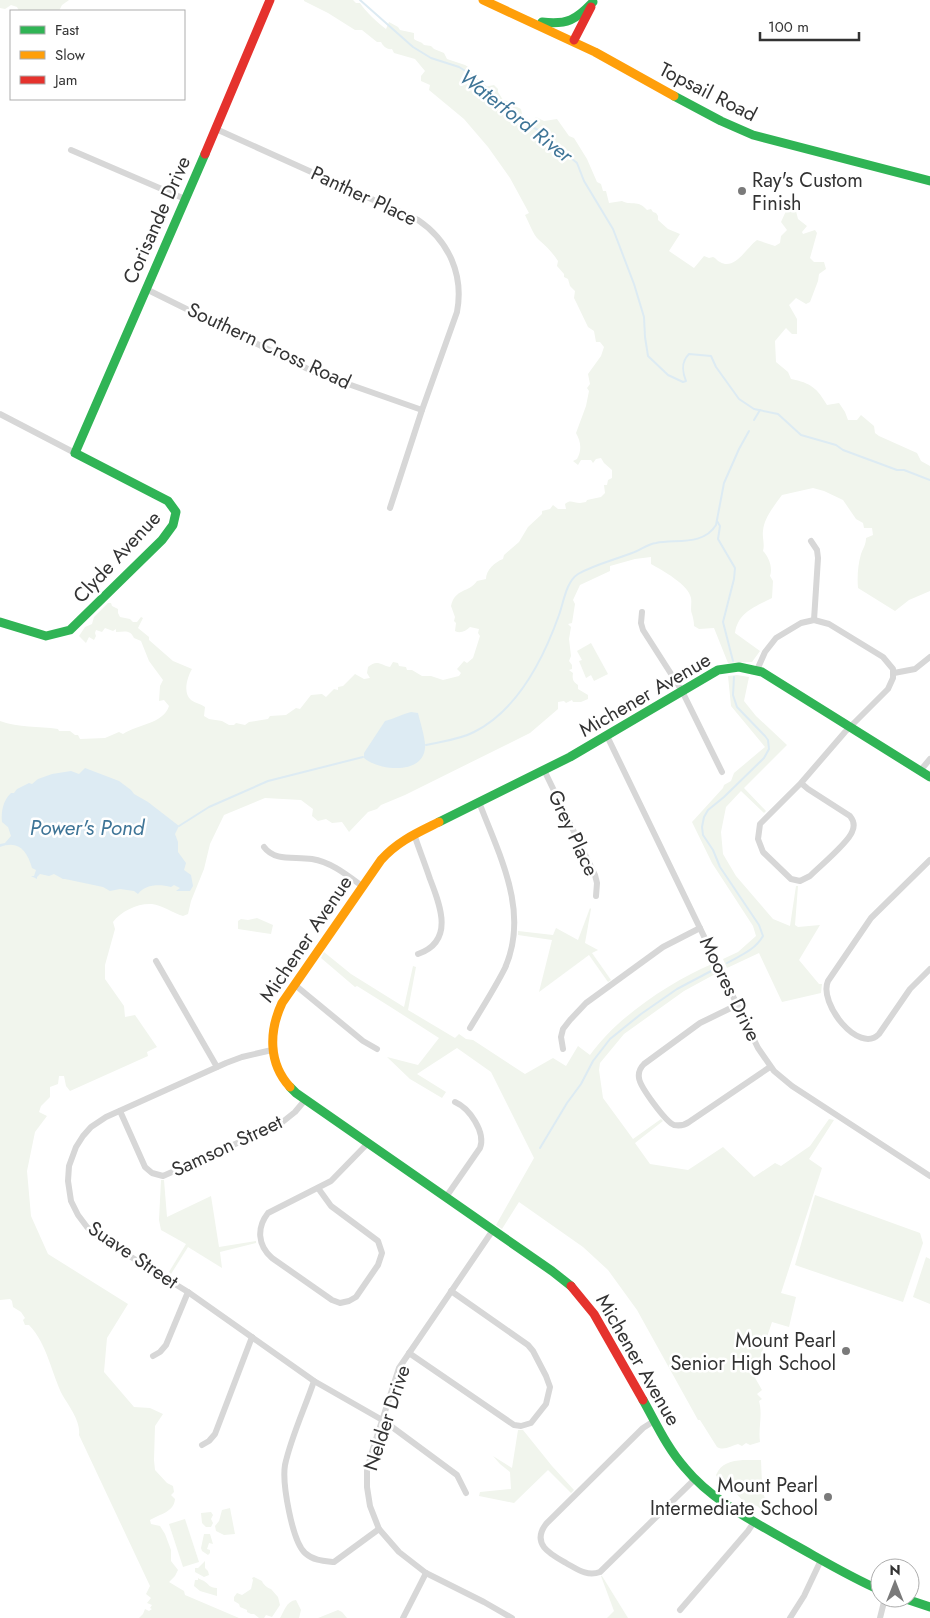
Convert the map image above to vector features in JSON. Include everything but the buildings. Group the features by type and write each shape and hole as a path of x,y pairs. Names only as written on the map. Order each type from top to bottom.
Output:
{"street":[{"name":"Corisande Drive","path":"75,453 270,0"},
{"name":"Topsail Road","path":"482,0 574,40 631,70 690,106 735,128 753,135 930,181"},
{"path":"530,21 564,24 576,19 594,1"},
{"path":"574,40 594,1"},
{"name":"Panther Place","path":"216,129 418,220 441,239 458,281 459,301 390,508"},
{"path":"71,150 185,199"},
{"name":"Southern Cross Road","path":"146,289 314,372 422,410"},
{"name":"Clyde Avenue","path":"0,414 168,501 176,512 175,522 170,532 70,630 46,636 0,622"},
{"path":"811,541 817,550 818,558 814,620"},
{"path":"642,612 643,630 682,691 722,772"},
{"path":"756,670 765,652 776,638 801,623 814,620 829,624 883,657 890,664 894,673 888,689 850,726 801,783 764,820 758,834 758,844 785,875 797,881 804,880 810,876 848,838 854,828 850,816 808,790 801,783"},
{"path":"894,673 915,669 930,657"},
{"name":"Michener Avenue","path":"870,1586 850,1577 754,1522 717,1498 695,1479 678,1460 594,1314 579,1295 560,1276 293,1090 283,1078 278,1068 272,1050 272,1033 276,1015 294,985 362,886 388,852 401,841 544,770 607,736 710,674 724,669 739,667 756,670 850,726 930,777"},
{"name":"Moores Drive","path":"607,736 758,1048 770,1067 782,1079 798,1090 930,1176"},
{"path":"920,771 930,759"},
{"name":"Grey Place","path":"544,770 596,875 596,896"},
{"path":"470,1028 505,967 512,947 515,925 511,889 479,802"},
{"path":"414,834 440,904 442,919 441,930 437,938 428,950 418,954"},
{"path":"264,847 272,854 280,857 308,858 323,862 362,886"},
{"path":"930,860 864,926 828,981 825,988 826,997 834,1012 852,1032 862,1038 874,1038 879,1034 912,986 930,969"},
{"path":"563,1049 561,1038 563,1029 586,1003 663,947 700,928"},
{"path":"156,961 217,1067"},
{"path":"294,985 363,1041 377,1049"},
{"path":"737,1004 700,1023 644,1064 639,1074 641,1084 668,1120 674,1124 682,1125 770,1067"},
{"name":"Suave Street","path":"272,1050 242,1057 217,1067 101,1120 91,1127 76,1147 70,1160 68,1188 71,1201 82,1221 98,1236 188,1292 314,1381 384,1421 457,1476 466,1493"},
{"name":"Samson Street","path":"120,1111 145,1167 152,1173 163,1176 280,1124 306,1100"},
{"path":"446,1197 480,1148 482,1141 471,1114 455,1102"},
{"path":"318,1188 331,1206 375,1238 382,1249 382,1258 356,1296 344,1302 332,1300 272,1258 265,1251 260,1240 261,1226 268,1213 278,1206 335,1178 368,1143"},
{"name":"Nelder Drive","path":"493,1230 400,1368 367,1471 367,1487 370,1506 379,1529 399,1552 426,1573 512,1618"},
{"path":"409,1353 514,1425 521,1426 531,1423 546,1404 550,1392 548,1379 531,1348 451,1291"},
{"path":"153,1356 166,1346 188,1292"},
{"path":"202,1445 215,1434 252,1337"},
{"path":"314,1381 288,1455 285,1469 285,1492 296,1540 304,1552 310,1556 318,1560 334,1562 379,1529"},
{"path":"654,1421 643,1428 546,1524 541,1535 545,1550 584,1572 592,1574 600,1572 695,1479"},
{"path":"680,1610 754,1522"},
{"path":"790,1618 821,1560"},
{"path":"403,1618 426,1573"}],"shaded area":[{"path":"0,0 69,0 62,5 60,10 18,10 17,7 11,5 5,9 0,8"},
{"path":"304,0 353,0 356,3 360,3 386,29 389,22 400,30 414,33 415,40 444,53 447,59 470,68 470,71 465,73 465,79 468,78 470,82 478,83 484,87 494,85 503,100 512,102 521,109 521,117 532,121 536,117 544,121 557,119 569,136 574,138 587,159 597,182 601,184 603,191 606,191 609,203 622,201 640,205 647,210 651,209 658,216 658,220 668,229 680,234 669,251 694,268 704,256 713,257 725,264 736,261 757,240 775,246 780,243 781,236 787,230 781,222 786,211 796,211 798,219 807,226 802,232 803,234 815,230 817,233 810,258 814,262 824,262 826,269 819,274 810,302 806,304 796,298 789,305 797,319 797,334 792,334 786,328 775,341 776,362 788,372 791,379 804,382 813,387 827,405 839,403 848,420 857,420 861,415 874,426 875,433 879,436 917,453 921,461 930,466 930,591 909,600 895,611 858,588 860,558 866,538 873,535 872,528 864,528 863,523 856,519 843,500 824,491 813,488 782,495 767,517 763,531 763,551 770,563 770,576 773,581 772,598 748,611 740,620 735,633 760,651 752,662 728,663 714,628 699,629 694,626 689,593 674,578 651,564 651,557 610,566 610,571 580,585 573,600 575,604 572,623 568,624 571,627 569,639 571,656 569,661 572,665 572,669 569,670 573,673 573,680 578,685 578,689 588,695 588,699 581,702 573,702 572,700 566,703 564,701 558,702 558,709 530,733 368,812 349,832 342,822 332,823 326,819 318,821 312,816 313,809 301,800 265,798 224,815 210,844 204,869 191,901 188,914 183,916 160,906 147,904 136,906 116,918 113,922 115,929 105,965 105,979 124,1006 125,1017 135,1015 157,1047 147,1052 148,1056 70,1091 66,1086 64,1076 59,1076 58,1084 50,1087 50,1097 41,1106 39,1112 47,1116 35,1132 27,1171 31,1216 48,1254 128,1304 107,1338 104,1372 134,1407 150,1408 163,1414 155,1426 155,1470 167,1483 173,1486 174,1492 171,1495 175,1499 169,1510 150,1520 151,1524 160,1526 165,1534 171,1550 171,1561 178,1570 169,1582 184,1591 185,1595 239,1618 139,1618 145,1609 149,1611 152,1609 150,1608 152,1605 147,1603 151,1598 146,1594 150,1586 79,1435 76,1420 59,1387 41,1341 29,1325 25,1325 23,1320 25,1318 21,1312 13,1307 10,1299 0,1300 0,721 21,726 70,731 78,735 80,739 105,738 119,732 123,734 149,723 166,712 169,706 164,700 159,701 160,686 163,680 149,661 141,641 134,638 129,632 116,632 116,629 113,631 105,628 102,632 96,630 94,640 89,637 86,643 79,636 85,627 92,624 94,617 108,603 111,603 112,606 118,609 120,617 130,619 133,622 137,622 141,617 143,618 138,628 149,637 149,640 173,661 192,669 186,689 188,697 205,707 204,716 229,725 236,723 245,725 249,722 268,719 270,716 286,715 296,708 300,709 311,695 322,694 326,697 334,689 338,690 338,687 343,686 355,674 364,679 370,678 367,673 368,667 374,663 390,667 393,662 398,663 399,666 406,667 407,670 412,670 422,676 431,676 443,680 459,676 461,673 457,669 464,661 467,663 473,658 480,636 478,633 479,629 470,627 463,632 455,631 456,623 451,606 456,596 474,585 477,581 486,579 492,567 503,559 504,555 519,542 528,527 542,514 542,511 550,509 553,505 558,509 566,509 565,504 569,502 581,503 601,497 605,493 604,485 607,485 608,480 612,478 612,470 601,458 596,459 593,463 591,460 581,460 578,465 573,461 577,459 580,452 580,443 576,433 586,406 589,391 587,388 590,384 588,374 601,356 604,347 600,342 596,342 594,331 588,327 574,298 575,291 557,266 558,261 533,232 525,215 529,213 510,178 488,147 464,119 429,90 430,85 421,81 421,76 425,71 415,59 394,53 392,49 388,49 381,42 377,42 362,30 355,30"},
{"path":"591,643 608,674 594,681 591,675 586,678 579,661 582,660 577,651"},
{"path":"728,676 749,677 744,701 756,716 787,745 744,788 766,811 764,813 741,791 726,807 721,832 723,854 736,876 773,919 790,926 796,886 798,886 795,925 798,927 820,925 799,960 819,984 822,984 821,993 782,1002 759,953 727,968 723,959 738,952 756,936 753,926 712,863 692,822 724,785 731,781 734,773 765,747 731,706"},
{"path":"590,908 585,943 598,950 592,953 611,980 608,982 589,955 539,992 552,940 518,935 518,931 553,935 556,928 578,940"},
{"path":"257,918 273,925 271,934 238,929 238,921 241,919"},
{"path":"324,952 351,974 404,1007 413,966 416,967 408,1010 455,1038 459,1034 466,1039 473,1040 525,1074 553,1058 566,1066 578,1046 590,1055 615,1027 645,1002 679,980 712,964 717,973 684,991 624,1034 600,1063 599,1070 603,1098 633,1139 661,1119 663,1121 635,1143 650,1164 688,1170 723,1147 754,1177 775,1163 781,1166 810,1146 829,1119 834,1120 809,1159 822,1168 781,1293 796,1297 789,1327 772,1322 754,1376 762,1390 757,1394 762,1399 759,1401 761,1411 760,1442 750,1445 746,1443 742,1446 738,1444 725,1448 717,1447 700,1420 698,1420 637,1310 608,1270 583,1247 519,1202 502,1229 496,1225 534,1158 491,1072 457,1048 417,1074 446,1092 442,1098 410,1079 387,1057 418,1065 439,1038 357,986 355,987 321,958"},
{"path":"161,1180 164,1180 167,1217 211,1196 219,1247 256,1241 256,1243 220,1252 222,1268 188,1247 171,1274 169,1272 186,1244 161,1230 159,1220"},
{"path":"815,1195 920,1233 923,1243 903,1302 795,1265"},
{"path":"926,1257 930,1259 930,1304 913,1297"},
{"path":"518,1430 523,1430 574,1490 571,1493 548,1470 514,1503 479,1496 480,1492 511,1489 510,1472 493,1456 512,1468"},
{"path":"743,1460 761,1460 762,1484 764,1488 762,1491 765,1498 763,1511 757,1506 745,1503 733,1490 728,1488 726,1482 722,1487 716,1475 727,1463"},
{"path":"230,1508 235,1534 224,1535 216,1531 215,1526 219,1521 222,1510"},
{"path":"211,1512 213,1523 211,1527 206,1527 202,1523 201,1513"},
{"path":"185,1519 199,1562 183,1567 169,1524"},
{"path":"204,1534 210,1534 213,1544 209,1543 207,1549 210,1550 210,1553 208,1555 201,1548"},
{"path":"205,1561 205,1568 209,1575 204,1577 195,1572 195,1568 198,1568"},
{"path":"601,1576 628,1618 607,1618 614,1611"},
{"path":"254,1577 262,1581 278,1597 280,1605 272,1617 266,1615 264,1618 259,1618 247,1612 247,1610 240,1607 234,1601 237,1593 242,1595 251,1589 252,1578"},
{"path":"198,1578 211,1587 217,1588 217,1596 200,1591 194,1586 195,1580 198,1580"},
{"path":"296,1600 301,1610 299,1618 280,1618 290,1602"},
{"path":"338,1610 347,1618 318,1618"}],"water":[{"path":"411,712 418,713 425,741 422,757 417,763 399,768 389,768 364,758 364,753 385,721"},
{"name":"Power's Pond","path":"85,768 119,781 179,826 175,834 178,842 178,852 186,863 184,870 191,875 193,886 190,891 176,891 180,888 174,885 171,887 158,885 145,888 138,894 134,891 120,889 110,891 103,887 63,879 54,874 49,876 40,874 37,879 31,876 34,876 36,870 32,868 28,857 21,848 12,845 0,847 0,844 5,843 11,836 8,827 2,822 2,810 4,803 11,793 29,783 32,784 38,779 52,774 71,771 79,774"}],"waterway":[{"name":"Waterford River","path":"360,0 413,47 431,58 459,67 472,75 487,88 495,99 523,122 538,130 577,163 584,181 613,229 634,284 644,317 648,356 668,375 683,382 686,381 683,367 689,354 711,356 716,367 739,399 754,409 778,414 801,435 836,445 843,450 930,480"},
{"path":"754,420 760,410"},
{"path":"426,745 468,735 490,723 504,711 537,666 553,632 568,587 578,574 653,544 697,539 711,532 716,525 724,483 749,431"},
{"path":"717,521 720,526 718,539 735,568 723,622 733,661"},
{"path":"727,963 752,949 763,936 759,925 720,867 713,850 703,835 702,827 708,810 764,758 769,749 768,740 765,736 737,707 733,695 734,677"},
{"path":"179,826 209,807 268,781 363,757"},
{"path":"540,1148 567,1103 581,1084 593,1061 610,1039 677,989 713,970"}],"traffic: fast":[{"path":"542,22 565,22 576,17 593,2"},
{"path":"674,96 721,121 753,135 930,181"},
{"path":"0,622 46,636 70,630 162,540 173,525 176,512 168,501 75,453 205,154"},
{"path":"439,822 570,757 718,670 739,667 762,672 930,777"},
{"path":"290,1087 571,1286"},
{"path":"643,1400 673,1452 685,1468 708,1491 764,1528 870,1585"},
{"path":"920,1604 930,1607"}],"traffic: slow":[{"path":"483,0 595,52 674,96"},
{"path":"290,1087 283,1078 274,1057 273,1036 282,1003 387,853 415,834 439,822"}],"traffic: jam":[{"path":"205,154 270,0"},
{"path":"574,40 591,7"},
{"path":"571,1286 594,1314 643,1400"}],"place":[{"name":"Ray's Custom Finish","path":"742,191"},
{"name":"Mount Pearl Senior High School","path":"846,1351"},
{"name":"Mount Pearl Intermediate School","path":"828,1497"}]}
